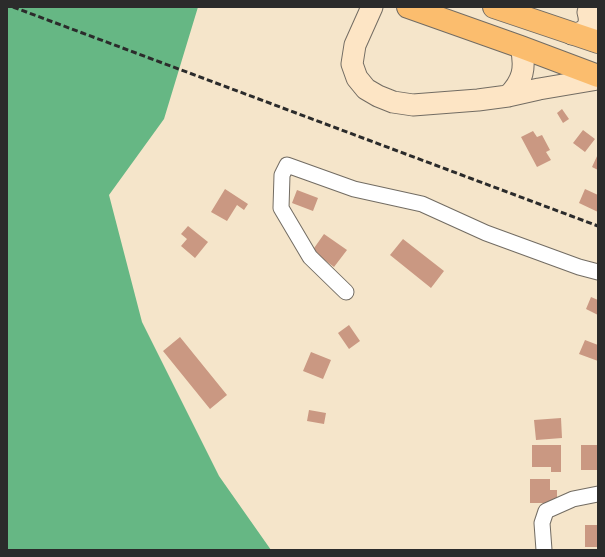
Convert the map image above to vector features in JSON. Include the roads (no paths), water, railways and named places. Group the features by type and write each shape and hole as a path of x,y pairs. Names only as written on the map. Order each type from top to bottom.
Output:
{"highway":[{"path":"408,7 521,47 598,77"},
{"path":"494,7 598,42"}],"main road":[{"path":"370,12 355,45 352,64 357,78 366,89 393,102 413,105 458,102 508,96 598,77"},
{"path":"572,34 579,34 585,30 589,25 590,13"},
{"path":"508,96 516,86 522,74 524,65 521,47"}],"street":[{"path":"346,292 310,257 281,208 282,175 287,165 354,189 422,204 486,233 579,267 598,272"},
{"path":"544,550 542,523 546,511 573,499 598,494"}],"railway":[{"path":"13,7 598,226"}]}
